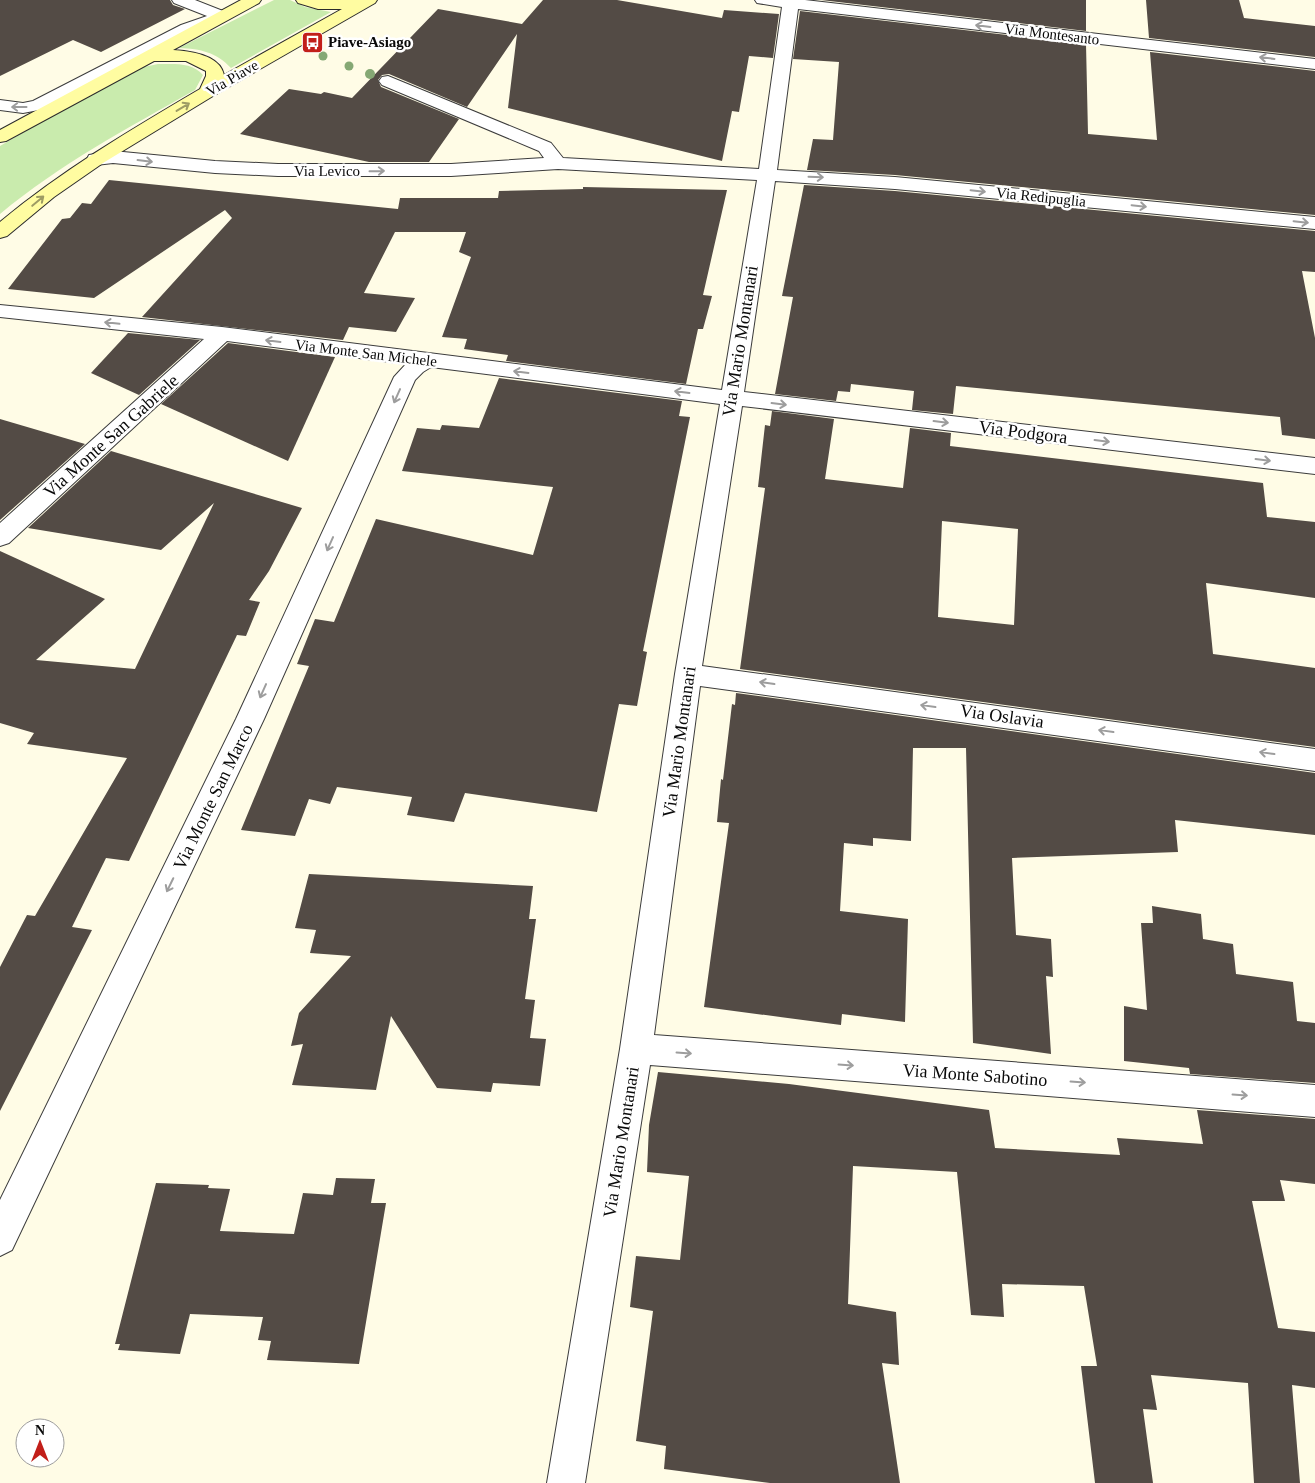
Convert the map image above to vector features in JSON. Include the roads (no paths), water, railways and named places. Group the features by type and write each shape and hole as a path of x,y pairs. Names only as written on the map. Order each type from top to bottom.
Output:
{"street":[{"path":"180,0 222,16"},
{"path":"0,137 151,57 253,0"},
{"path":"304,0 316,4 337,5 363,0"},
{"name":"Via Piave","path":"0,232 47,193 96,159 207,92 369,0"},
{"name":"Via Montesanto","path":"763,0 1315,64"},
{"name":"Via Mario Montanari","path":"566,1483 636,1050 688,674 767,175 790,2"},
{"path":"0,105 23,108 38,105 187,28 222,16"},
{"path":"151,57 186,56 204,60 214,69 215,76 207,92"},
{"path":"388,81 545,147 558,164"},
{"name":"Via Levico","path":"96,159 113,157 215,168 353,172 451,170 558,164 633,166 767,175"},
{"name":"Via Redipuglia","path":"767,175 895,182 1315,223"},
{"name":"Via Monte San Michele","path":"0,310 222,334 731,398"},
{"name":"Via Monte San Gabriele","path":"0,537 222,334"},
{"name":"Via Monte San Marco","path":"0,1238 250,719 405,377 415,367 428,360"},
{"name":"Via Podgora","path":"731,398 1315,466"},
{"name":"Via Oslavia","path":"688,674 1315,760"},
{"name":"Via Monte Sabotino","path":"636,1050 1315,1101"}],"place":[{"name":"Piave-Asiago","path":"312,42"}]}
